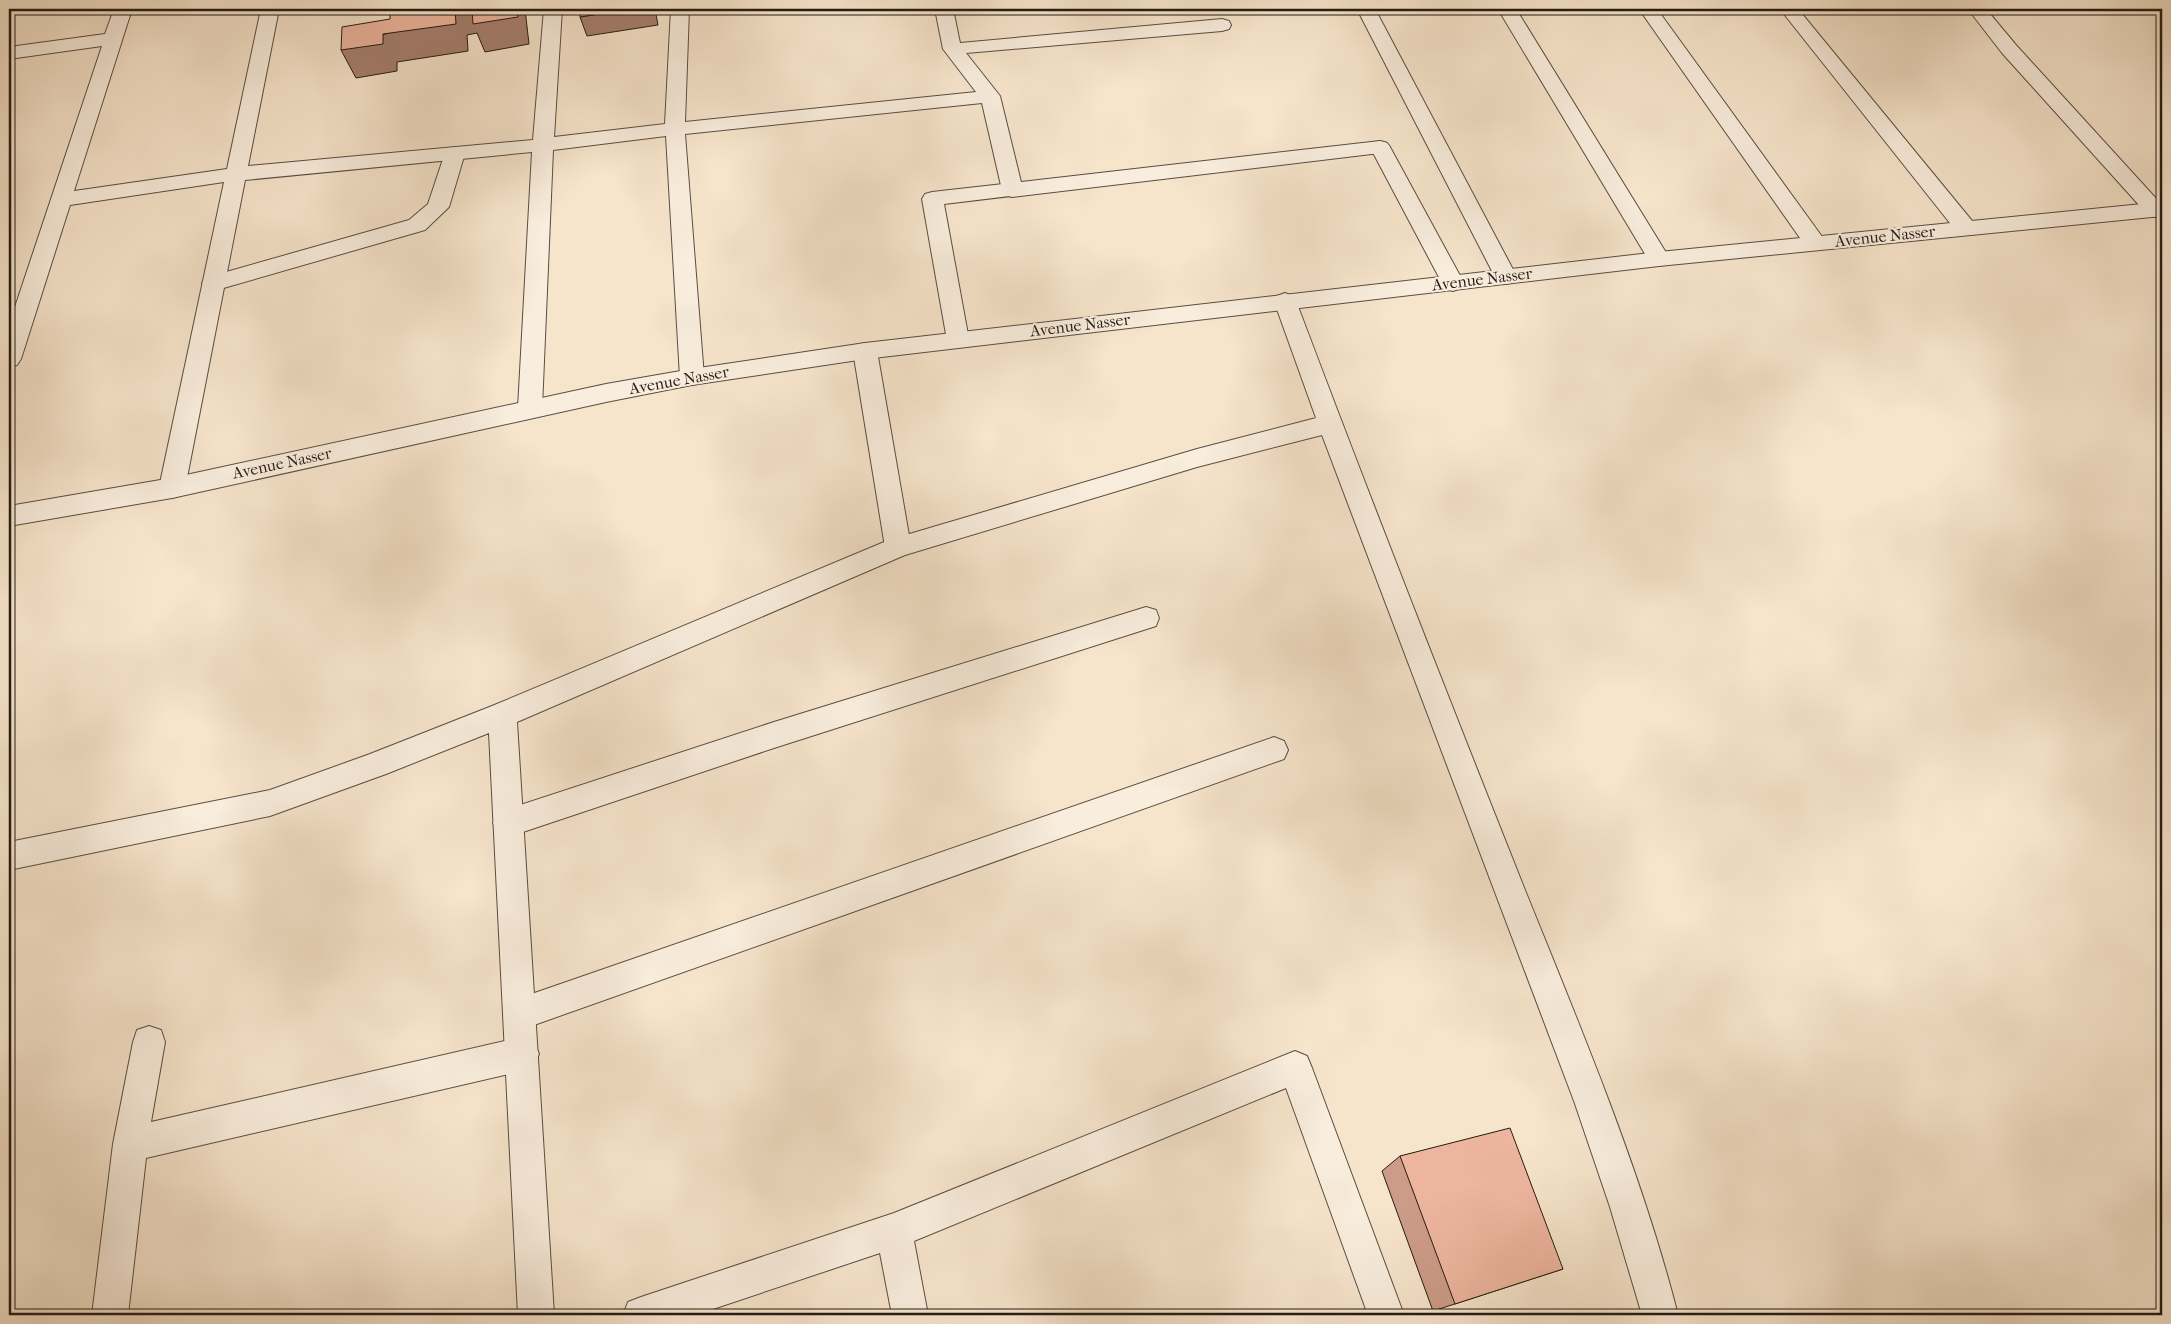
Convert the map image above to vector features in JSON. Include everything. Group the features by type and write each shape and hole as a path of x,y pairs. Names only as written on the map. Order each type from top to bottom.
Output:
{"street":[{"path":"9,359 14,326 60,200 123,9"},
{"path":"172,488 270,9"},
{"path":"530,408 543,145 554,9"},
{"path":"680,9 675,128 692,377"},
{"path":"944,9 952,49 990,96 1012,190"},
{"path":"1366,9 1506,277"},
{"path":"1507,9 1659,259"},
{"path":"1648,9 1815,243"},
{"path":"1789,9 1965,227"},
{"path":"1977,9 2009,49 2158,210"},
{"path":"952,49 1222,25"},
{"path":"9,54 112,39"},
{"path":"60,200 235,174 543,145 675,128 990,96"},
{"path":"958,340 932,199 1380,148 1453,283"},
{"path":"213,283 417,225 438,207 454,153"},
{"name":"Avenue Nasser","path":"9,516 172,488 530,408 692,377 865,351 1659,259 1965,227 2158,210"},
{"path":"1285,301 1330,424 1582,1074 1622,1186 1657,1314"},
{"path":"865,351 898,547"},
{"path":"9,856 270,803 376,765 502,715 898,547 1197,458 1330,424"},
{"path":"508,823 774,735 1146,618"},
{"path":"502,715 536,1315"},
{"path":"520,1014 1274,750"},
{"path":"110,1315 130,1144 149,1042"},
{"path":"130,1144 522,1054"},
{"path":"641,1315 894,1230 1296,1068 1386,1315"},
{"path":"894,1230 910,1315"}],"building":[{"path":"390,9 455,9 456,24 383,34 383,44 341,50 342,27 390,19"},
{"path":"472,9 517,9 518,17 473,24"},
{"path":"579,9 631,9 580,17"},
{"path":"1510,1128 1563,1269 1455,1304 1400,1156"}]}
